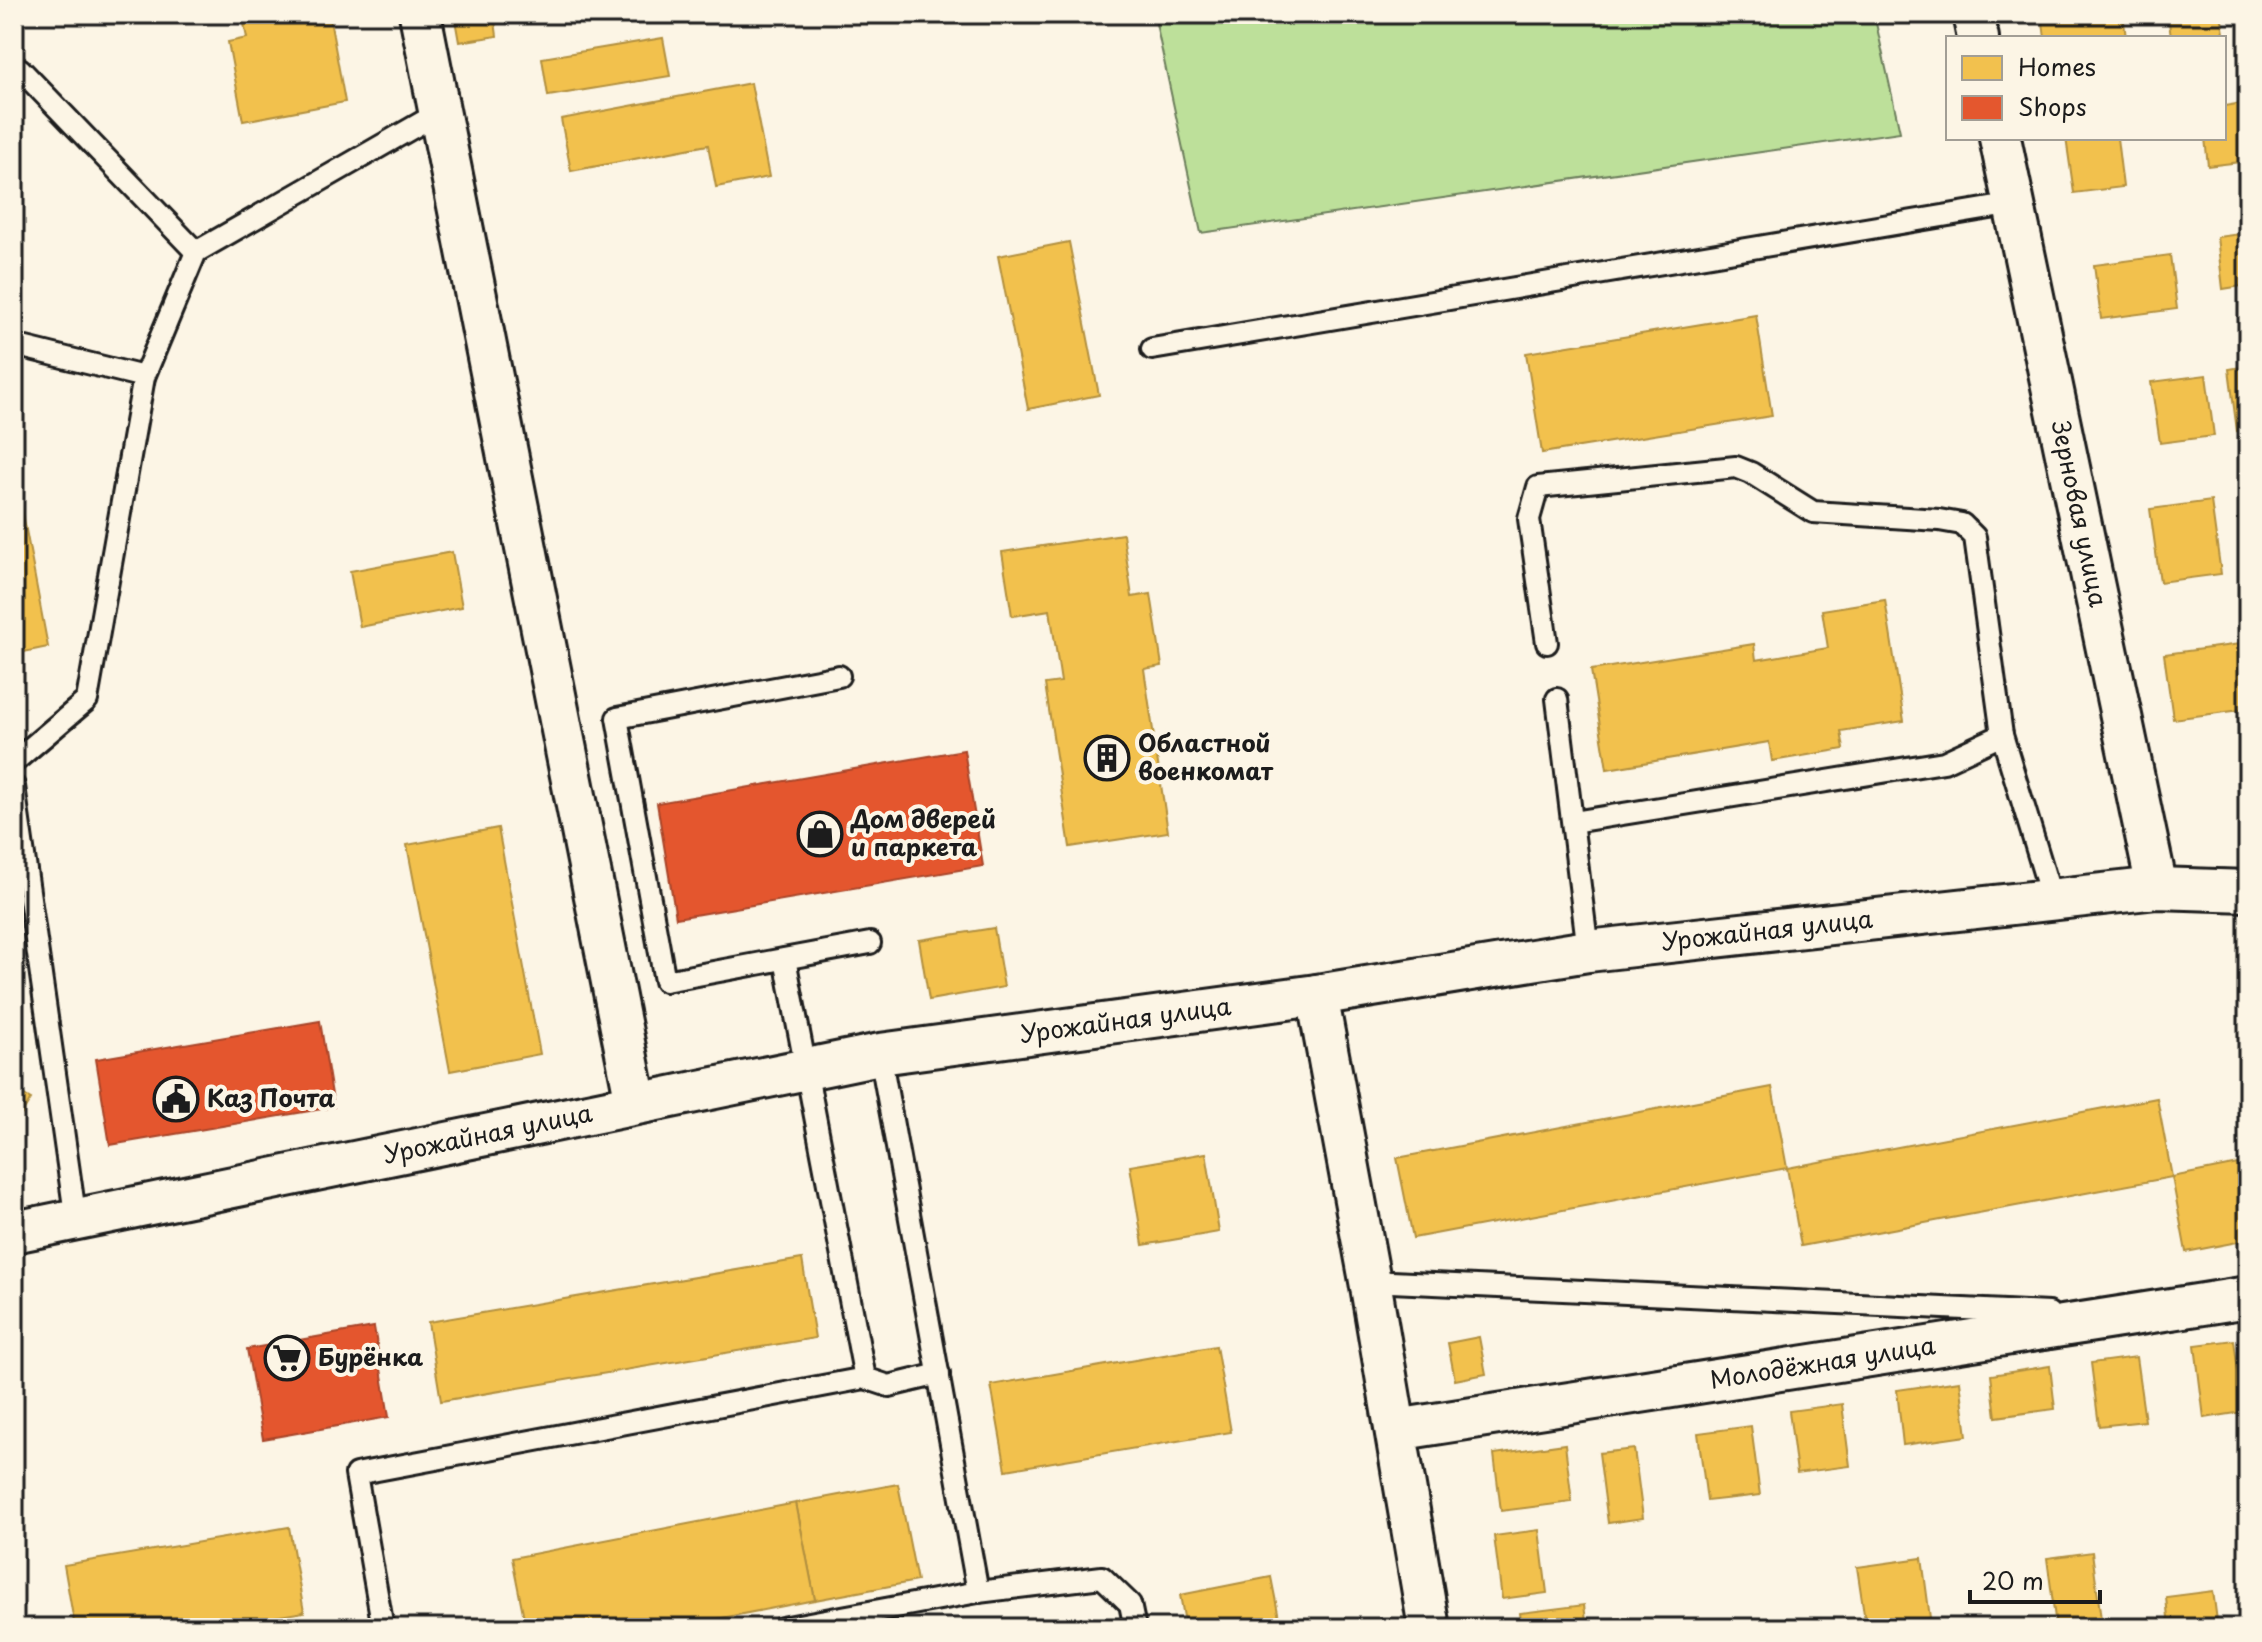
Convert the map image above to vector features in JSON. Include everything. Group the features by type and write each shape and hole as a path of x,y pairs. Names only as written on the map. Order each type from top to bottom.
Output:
{"street":[{"path":"420,14 636,1103"},
{"path":"1973,14 1978,36"},
{"name":"Зерновая улица","path":"2000,140 2157,888"},
{"name":"Урожайная улица","path":"14,1232 880,1054 1317,995 1588,951 2157,888 2248,891"},
{"path":"1317,995 1429,1628"},
{"name":"Молодёжная улица","path":"1396,1430 2248,1297"}],"lane":[{"path":"20,69 196,252"},
{"path":"14,762 87,700 144,377 196,252 440,112"},
{"path":"1152,349 2014,204"},
{"path":"14,345 144,377"},
{"path":"1547,643 1529,519 1538,487 1736,467 1813,512 1962,524 1975,537 2002,735 2052,899"},
{"path":"839,676 617,718 665,981 870,943"},
{"path":"1557,699 1588,951"},
{"path":"1573,822 1944,762 2002,735"},
{"path":"14,786 76,1221"},
{"path":"785,959 865,1378"},
{"path":"880,1054 978,1592"},
{"path":"1370,1281 2124,1316"},
{"path":"383,1628 356,1474 865,1378 889,1386 939,1374"},
{"path":"782,1628 978,1592 1102,1577 1130,1604 1135,1628"}],"green space":[{"path":"1154,14 1874,14 1900,132 1201,233"}],"building: Homes":[{"path":"242,14 329,14 345,102 243,121 228,42 247,38"},
{"path":"454,14 494,14 497,36 459,42"},
{"path":"2042,14 2123,14 2126,36 2045,36"},
{"path":"2168,14 2221,14 2224,33 2171,36"},
{"path":"663,38 670,76 548,96 542,58"},
{"path":"751,83 769,177 716,187 708,145 571,171 561,119"},
{"path":"2248,102 2248,161 2208,166 2205,140 2226,140 2226,106"},
{"path":"2066,140 2117,140 2123,187 2074,193"},
{"path":"2248,233 2248,285 2223,289 2217,237"},
{"path":"1069,242 1099,395 1028,409 998,256"},
{"path":"2170,255 2177,309 2101,319 2094,265"},
{"path":"1756,315 1772,416 1542,453 1526,353"},
{"path":"2248,366 2248,429 2237,431 2229,369"},
{"path":"2206,375 2214,436 2160,443 2151,382"},
{"path":"14,466 48,647 14,654"},
{"path":"2211,501 2221,574 2160,582 2150,509"},
{"name":"Областной военкомат","path":"1123,534 1132,597 1151,594 1162,666 1144,669 1168,832 1070,847 1045,684 1061,682 1050,610 1012,616 1002,552"},
{"path":"452,552 462,607 360,627 350,571"},
{"path":"1885,600 1904,721 1841,731 1844,749 1772,761 1769,742 1607,769 1591,670 1754,644 1756,660 1828,648 1822,610"},
{"path":"2248,643 2248,709 2173,719 2164,654"},
{"path":"498,828 540,1054 450,1071 407,845"},
{"path":"994,928 1004,987 929,1000 919,940"},
{"path":"1772,1087 1787,1168 1413,1238 1397,1158"},
{"path":"14,1089 31,1099 14,1127"},
{"path":"2157,1098 2172,1177 1801,1246 1787,1168"},
{"path":"1206,1153 1219,1232 1143,1245 1130,1166"},
{"path":"2248,1162 2248,1240 2186,1252 2172,1177"},
{"path":"802,1259 815,1338 441,1401 428,1322"},
{"path":"1479,1337 1486,1374 1455,1380 1448,1343"},
{"path":"2234,1340 2243,1412 2204,1418 2195,1345"},
{"path":"1216,1346 1231,1432 1006,1470 991,1385"},
{"path":"2136,1357 2145,1421 2099,1426 2091,1363"},
{"path":"2050,1366 2055,1409 1996,1417 1991,1375"},
{"path":"1960,1381 1967,1436 1903,1445 1897,1390"},
{"path":"1842,1404 1850,1466 1797,1473 1789,1411"},
{"path":"1751,1426 1760,1495 1707,1501 1698,1433"},
{"path":"1565,1444 1572,1502 1501,1511 1494,1454"},
{"path":"1634,1449 1643,1518 1608,1523 1599,1453"},
{"path":"898,1484 917,1581 815,1600 796,1503"},
{"path":"796,1503 815,1600 670,1628 526,1628 512,1558"},
{"path":"289,1527 304,1612 208,1628 75,1628 64,1565"},
{"path":"1539,1530 1547,1593 1502,1599 1494,1536"},
{"path":"2092,1552 2101,1619 2056,1626 2047,1558"},
{"path":"1922,1558 1930,1618 1866,1627 1857,1567"},
{"path":"1271,1577 1281,1628 1186,1628 1180,1595"},
{"path":"2213,1591 2218,1628 2169,1628 2166,1597"},
{"path":"1584,1605 1587,1628 1522,1628 1520,1613"}],"building: Shops":[{"name":"Дом дверей и паркета","path":"964,750 983,866 676,918 657,803"},
{"path":"320,1021 334,1107 110,1145 96,1059"},
{"path":"374,1327 389,1417 263,1439 247,1349"}],"place":[{"name":"Областной военкомат","path":"1107,758"},
{"name":"Дом дверей и паркета","path":"820,834"},
{"name":"Каз Почта","path":"176,1099"},
{"name":"Бурёнка","path":"287,1358"}]}
